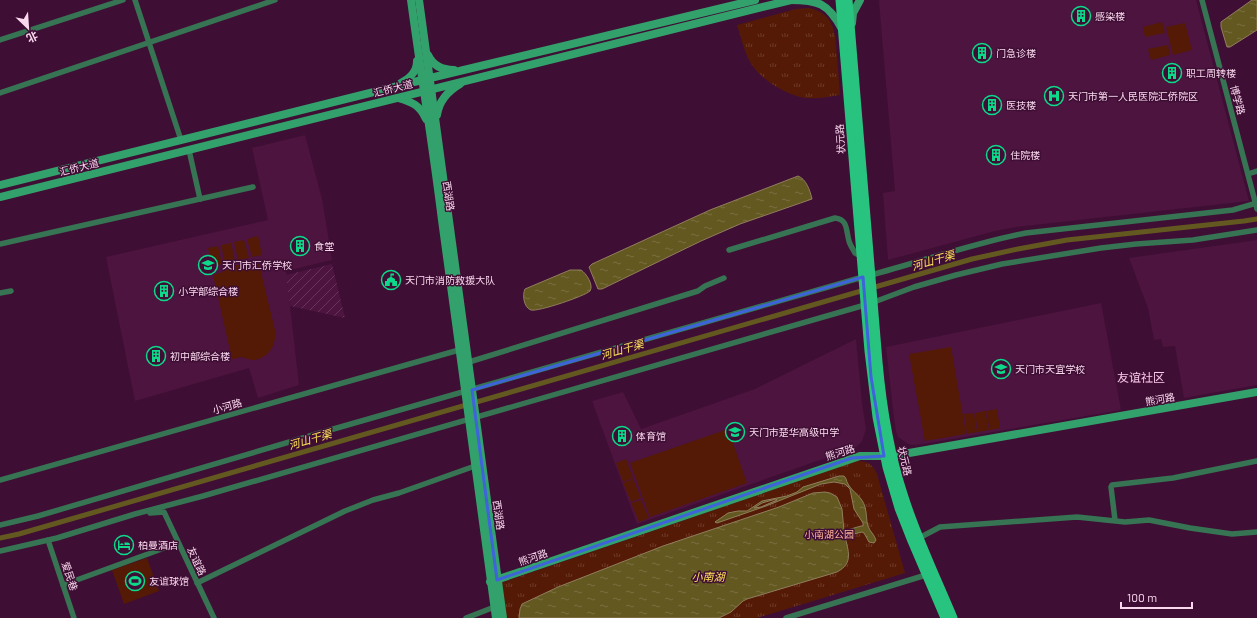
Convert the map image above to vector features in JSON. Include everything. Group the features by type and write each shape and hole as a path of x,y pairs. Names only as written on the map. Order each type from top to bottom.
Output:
{"main road":[{"name":"西湖路","path":"412,0 422,48"},
{"name":"西湖路","path":"419,0 422,48 427,90 469,362 469,392"},
{"name":"汇侨大道","path":"0,185 426,79 755,0"},
{"name":"汇侨大道","path":"0,197 790,0 812,1 819,4 831,12 847,30"},
{"name":"状元路","path":"840,0 847,30 869,302 888,456 895,495 904,523 945,618"},
{"name":"状元路","path":"848,0 847,30 861,256 868,276"},
{"path":"847,30 853,13 860,0"},
{"path":"422,48 431,61 440,68 463,70"},
{"path":"394,87 404,82 413,74 422,48"},
{"path":"395,98 413,102 432,124 442,100 451,90 465,80"},
{"name":"西湖路","path":"432,124 459,350 469,392"},
{"path":"469,392 471,417"},
{"name":"熊河路","path":"494,581 852,458 868,455 888,456 1257,392"},
{"name":"西湖路","path":"471,417 475,466 494,581"},
{"name":"西湖路","path":"471,417 494,581 497,606 496,618"},
{"name":"状元路","path":"888,456 919,538 953,618"},
{"name":"西湖路","path":"497,606 503,618"}],"street":[{"path":"0,40 123,0"},
{"path":"134,0 181,140"},
{"path":"0,93 275,0"},
{"name":"博学路","path":"1202,0 1256,205"},
{"path":"189,150 200,199"},
{"path":"1248,174 1257,171"},
{"path":"0,244 253,187"},
{"path":"0,525 45,514 1001,238 1026,233 1233,210 1256,205"},
{"path":"729,250 835,218 840,218 844,221 854,253 861,256"},
{"path":"0,551 48,540 135,514 203,496 869,302 956,275 1002,264 1101,248 1192,240 1257,230"},
{"path":"469,362 698,291 705,286 724,278"},
{"path":"0,294 11,291"},
{"name":"小河路","path":"0,480 459,350"},
{"path":"1115,520 1112,485 1173,478 1257,461"},
{"path":"197,583 346,511 373,500 399,493 475,466"},
{"name":"友谊路","path":"135,514 164,512 214,618"},
{"path":"919,538 940,527 999,524 1027,520 1077,517 1125,522 1149,520 1232,534 1257,532"},
{"name":"爱民巷","path":"48,540 74,618"},
{"path":"63,585 178,543"},
{"path":"786,618 926,575"},
{"path":"466,618 497,606"}],"highlighted area":[{"path":"863,277 871,377 884,456 852,458 497,580 472,390"}],"shaded area":[{"name":"天门市第一人民医院汇侨院区","path":"880,0 1196,0 1249,201 1016,227 995,231 888,260 883,193 895,191"},
{"name":"天门市汇侨学校","path":"305,135 322,199 332,260 286,271 299,385 258,398 249,368 135,401 106,257 268,220 252,148"},
{"path":"1257,240 1257,385 1184,398 1175,346 1163,347 1161,339 1154,340 1148,308 1129,258"},
{"path":"332,264 345,318 290,306 286,275"},
{"name":"天门市天宜学校","path":"1101,303 1121,410 915,445 908,444 898,437 894,418 886,347"},
{"name":"天门市楚华高级中学","path":"856,339 866,429 862,441 856,447 637,524 592,401 623,392 641,429 755,389"}],"green space":[{"path":"809,8 824,15 832,26 836,40 840,95 809,98 800,97 786,92 765,79 754,68 744,49 737,25 796,9"},
{"path":"1162,22 1165,33 1145,37 1143,27"},
{"path":"1185,23 1192,50 1173,55 1166,27"},
{"path":"1168,45 1170,55 1151,60 1148,49"},
{"path":"258,236 262,255 252,257 247,239"},
{"path":"244,240 249,258 238,260 234,242"},
{"path":"231,243 235,261 225,264 221,245"},
{"path":"218,246 222,264 212,267 208,248"},
{"path":"259,264 275,330 275,340 271,350 259,359 252,360 242,357 232,359 213,275 223,272 234,265 248,266"},
{"path":"951,347 966,434 925,441 909,354"},
{"path":"997,409 1000,428 990,430 986,411"},
{"path":"985,411 989,430 978,432 975,413"},
{"path":"974,413 977,432 967,434 964,414"},
{"path":"728,429 747,483 650,517 630,463"},
{"path":"626,459 633,478 623,482 616,463"},
{"name":"小南湖公园","path":"857,461 869,464 877,474 905,573 757,618 506,618 501,583"},
{"path":"633,479 641,498 631,502 623,483"},
{"path":"641,500 649,518 639,522 631,503"},
{"name":"友谊球馆","path":"147,558 159,591 124,604 112,570"}],"water":[{"path":"1252,0 1257,0 1257,30 1230,47 1227,47 1221,22"},
{"path":"798,176 805,182 812,199 740,224 701,241 602,289 598,289 589,267 592,264 710,210"},
{"path":"570,270 581,270 585,274 589,279 591,286 590,291 571,300 542,309 531,310 527,307 524,298 525,289"},
{"name":"小南湖","path":"839,476 844,476 847,483 864,503 868,526 876,540 874,543 869,542 862,532 845,536 848,561 846,565 837,572 747,599 731,612 719,618 519,618 522,604 558,587 663,546 779,507 813,493 825,492 837,497 842,509 844,531 863,526 863,523 854,509 850,489 845,484 834,482 821,484 766,506 717,523 715,522 728,513 747,511 762,501 787,496 797,492 803,487","holes":["777,500 761,507 754,508 762,503"]}],"waterway":[{"name":"河山干渠","path":"0,538 19,534 972,259 1067,240 1257,219"}],"place":[{"name":"感染楼","path":"1081,16"},
{"name":"门急诊楼","path":"982,53"},
{"name":"职工周转楼","path":"1172,73"},
{"name":"天门市第一人民医院汇侨院区","path":"1054,96"},
{"name":"医技楼","path":"992,105"},
{"name":"住院楼","path":"996,155"},
{"name":"食堂","path":"300,246"},
{"name":"天门市汇侨学校","path":"208,265"},
{"name":"天门市消防救援大队","path":"391,280"},
{"name":"小学部综合楼","path":"164,291"},
{"name":"初中部综合楼","path":"156,356"},
{"name":"天门市天宜学校","path":"1001,369"},
{"name":"天门市楚华高级中学","path":"735,432"},
{"name":"体育馆","path":"622,436"},
{"name":"柏曼酒店","path":"124,545"},
{"name":"友谊球馆","path":"135,581"}],"district":[{"name":"友谊社区","path":"1141,377"}]}
